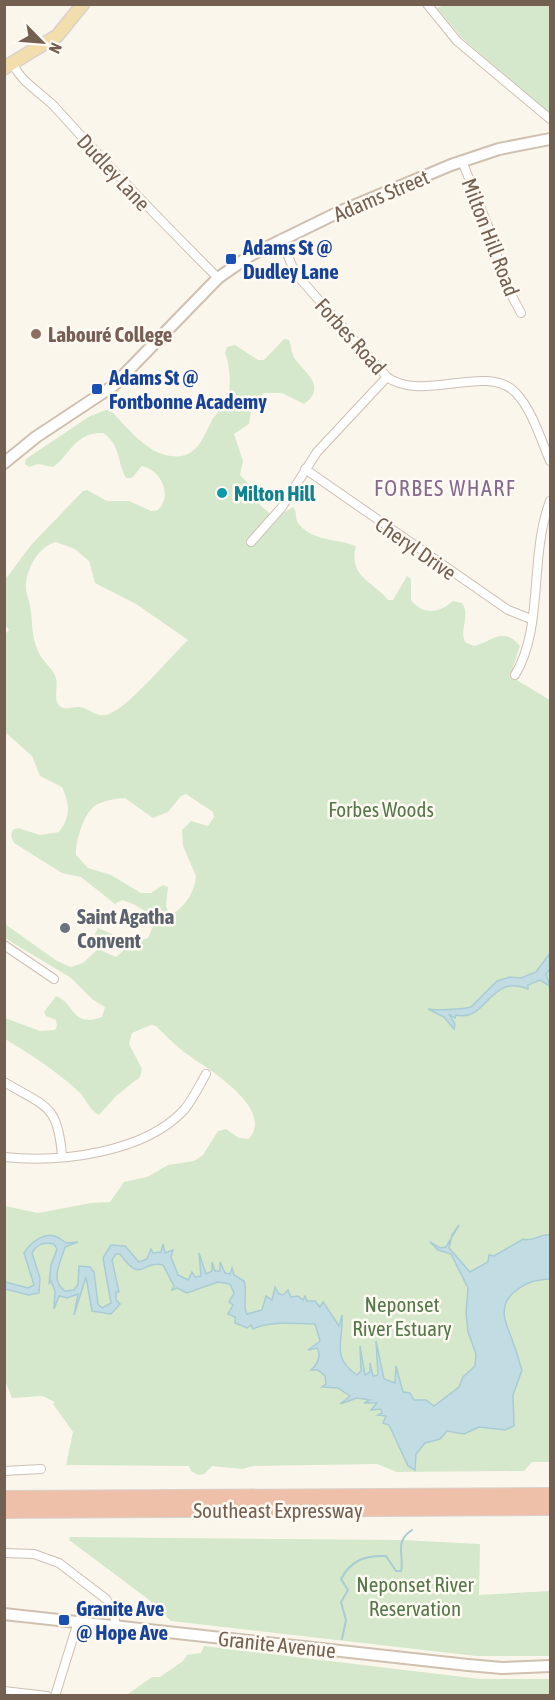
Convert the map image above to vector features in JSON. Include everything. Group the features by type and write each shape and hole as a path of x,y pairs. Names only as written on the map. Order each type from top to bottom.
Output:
{"highway":[{"name":"Southeast Expressway","path":"4,1491 550,1489"},
{"path":"4,1498 550,1495"},
{"path":"4,1506 550,1502"},
{"name":"Southeast Expressway","path":"4,1511 550,1508"}],"main road":[{"path":"9,66 57,36 83,4"},
{"name":"Adams Street","path":"4,463 44,431 113,386 218,278 243,260 281,239 462,161 499,149 550,139"},
{"name":"Granite Avenue","path":"4,1614 468,1665 502,1668 550,1666"}],"street":[{"path":"427,4 456,41 550,119"},
{"name":"Dudley Lane","path":"9,66 47,99 142,202 218,278"},
{"name":"Milton Hill Road","path":"462,161 488,226 505,283 521,313"},
{"name":"Forbes Road","path":"281,239 295,273 387,377 411,387 480,382 506,385 522,400 550,461"},
{"path":"251,542 282,507 305,469 322,447 387,377"},
{"name":"Cheryl Drive","path":"305,469 512,613 531,619"},
{"path":"515,675 526,652 539,536 550,501"},
{"path":"4,945 54,979"},
{"path":"4,1157 62,1156 114,1148 159,1130 184,1109 206,1074"},
{"path":"4,1082 53,1115 59,1127 62,1156"},
{"path":"4,1471 41,1469"},
{"path":"4,1553 34,1554 59,1563 106,1599 113,1610 116,1626"},
{"path":"55,1695 78,1622"},
{"path":"4,1691 47,1695"}],"green space":[{"path":"447,4 550,5 550,114 462,38 437,8"},
{"path":"284,339 289,340 293,355 310,377 314,390 304,404 282,393 264,393 252,405 249,424 234,434 243,461 240,475 251,486 260,505 275,518 293,507 298,522 304,530 318,537 356,546 354,556 359,572 388,600 393,600 407,576 411,579 411,600 421,609 432,611 453,601 462,603 465,612 463,632 465,642 474,646 503,636 514,640 520,646 510,676 550,700 550,1462 532,1462 524,1471 397,1472 377,1464 254,1466 242,1469 212,1466 204,1474 198,1475 191,1471 189,1466 66,1465 73,1432 53,1404 55,1402 42,1396 12,1398 4,1378 5,1206 38,1213 91,1203 110,1202 124,1182 147,1177 168,1165 194,1161 203,1155 218,1131 226,1129 239,1138 249,1139 255,1127 253,1114 246,1101 234,1089 173,1043 156,1026 151,1025 132,1033 129,1044 142,1069 140,1077 116,1096 99,1115 78,1091 60,1076 5,1039 5,1018 40,1031 55,1030 56,1020 46,1016 44,1012 56,996 75,1014 85,1019 92,1020 102,1017 105,1007 92,999 71,978 5,938 5,924 57,961 71,967 83,963 98,949 116,957 132,943 148,938 154,924 145,912 136,906 122,900 115,904 81,877 62,873 14,843 11,836 13,830 18,828 40,835 59,832 66,820 68,810 62,787 40,776 32,756 5,732 4,635 9,630 5,625 5,580 31,545 83,491 87,490 107,501 129,501 151,511 158,510 165,491 159,478 149,468 142,466 132,478 126,478 116,448 103,433 85,436 53,467 38,464 29,467 25,464 26,459 90,416 109,409 153,450 171,456 187,455 198,446 228,397 230,377 225,353 227,347 235,345 258,360 264,360","holes":["56,542 75,549 89,561 95,583 136,604 188,640 138,692 109,714 101,715 83,708 60,706 56,698 56,678 36,645 26,590 27,578 31,565 39,553","186,794 213,812 214,817 208,826 191,821 182,830 183,846 196,876 189,897 174,913 168,911 166,906 168,887 163,885 151,893 141,893 111,875 88,868 76,855 81,828 96,805 125,798 153,818 168,812 181,796"]},
{"path":"98,928 119,937 115,947 93,938"},
{"name":"Neponset River Reservation","path":"70,1537 402,1540 480,1544 479,1595 550,1591 550,1656 476,1656 171,1621 148,1599 69,1540"},
{"path":"204,1646 480,1679 550,1679 550,1696 125,1696 152,1677 160,1677 183,1661 187,1655 201,1653"}],"water":[{"path":"550,953 550,969 546,974 550,986 540,980 528,985 528,989 515,986 505,987 496,992 475,1012 466,1016 456,1015 455,1018 449,1014 455,1024 454,1029 444,1017 428,1009 471,1007 497,981 510,977 521,978 536,972"},
{"path":"49,1235 67,1243 78,1242 65,1247 57,1276 60,1287 65,1291 74,1290 78,1284 79,1266 90,1267 94,1272 98,1304 102,1308 111,1303 103,1258 111,1245 125,1246 139,1262 147,1259 151,1249 153,1253 161,1252 163,1244 165,1253 173,1250 171,1257 178,1275 188,1280 192,1272 195,1277 201,1276 199,1253 206,1274 212,1271 212,1262 215,1271 220,1271 220,1262 225,1273 230,1274 232,1268 234,1275 244,1281 247,1314 262,1310 266,1296 272,1300 275,1287 279,1294 283,1295 288,1290 291,1297 298,1296 303,1300 305,1296 307,1301 315,1301 320,1307 323,1302 339,1326 342,1315 340,1348 344,1362 349,1368 357,1375 361,1371 360,1346 365,1375 370,1372 370,1363 373,1376 378,1375 376,1341 384,1379 395,1383 396,1366 403,1392 410,1393 414,1400 426,1400 434,1406 459,1387 463,1377 475,1366 476,1354 468,1332 466,1313 468,1288 451,1254 438,1250 430,1242 440,1248 446,1247 451,1238 449,1248 470,1272 488,1262 489,1255 494,1256 523,1239 530,1240 550,1235 550,1279 522,1286 513,1293 505,1306 505,1319 522,1370 513,1395 514,1426 505,1430 479,1427 464,1434 447,1431 440,1439 425,1443 416,1454 415,1470 408,1466 389,1425 383,1423 386,1416 378,1415 382,1413 381,1409 371,1410 377,1403 364,1403 370,1400 357,1398 340,1404 350,1396 338,1388 322,1387 326,1384 325,1376 318,1370 311,1370 318,1360 317,1348 308,1350 320,1341 315,1324 276,1323 253,1329 251,1325 247,1328 235,1323 235,1317 228,1314 233,1305 229,1302 234,1293 230,1284 218,1282 187,1293 177,1288 172,1290 174,1286 163,1265 156,1264 137,1270 120,1254 116,1254 112,1260 119,1292 116,1292 116,1300 120,1304 111,1314 92,1311 86,1277 74,1315 78,1294 67,1298 59,1296 54,1309 55,1291 51,1281 49,1284 51,1265 57,1249 54,1244 47,1243 38,1246 32,1253 40,1278 39,1293 29,1295 5,1289 5,1282 28,1288 34,1285 24,1253 39,1238"}],"waterway":[{"path":"342,1639 346,1620 341,1602 348,1590 341,1579 354,1563 379,1556 386,1556 396,1571 401,1571 401,1545 406,1535 412,1530"}],"place":[{"name":"Adams St @ Dudley Lane","path":"231,259"},
{"name":"Labouré College","path":"36,334"},
{"name":"Adams St @ Fontbonne Academy","path":"97,389"},
{"name":"Milton Hill","path":"222,493"},
{"name":"Saint Agatha Convent","path":"65,928"},
{"name":"Granite Ave @ Hope Ave","path":"64,1620"}],"district":[{"name":"FORBES WHARF","path":"445,488"}],"park label":[{"name":"Forbes Woods","path":"381,809"},
{"name":"Neponset River Estuary","path":"402,1316"}]}
